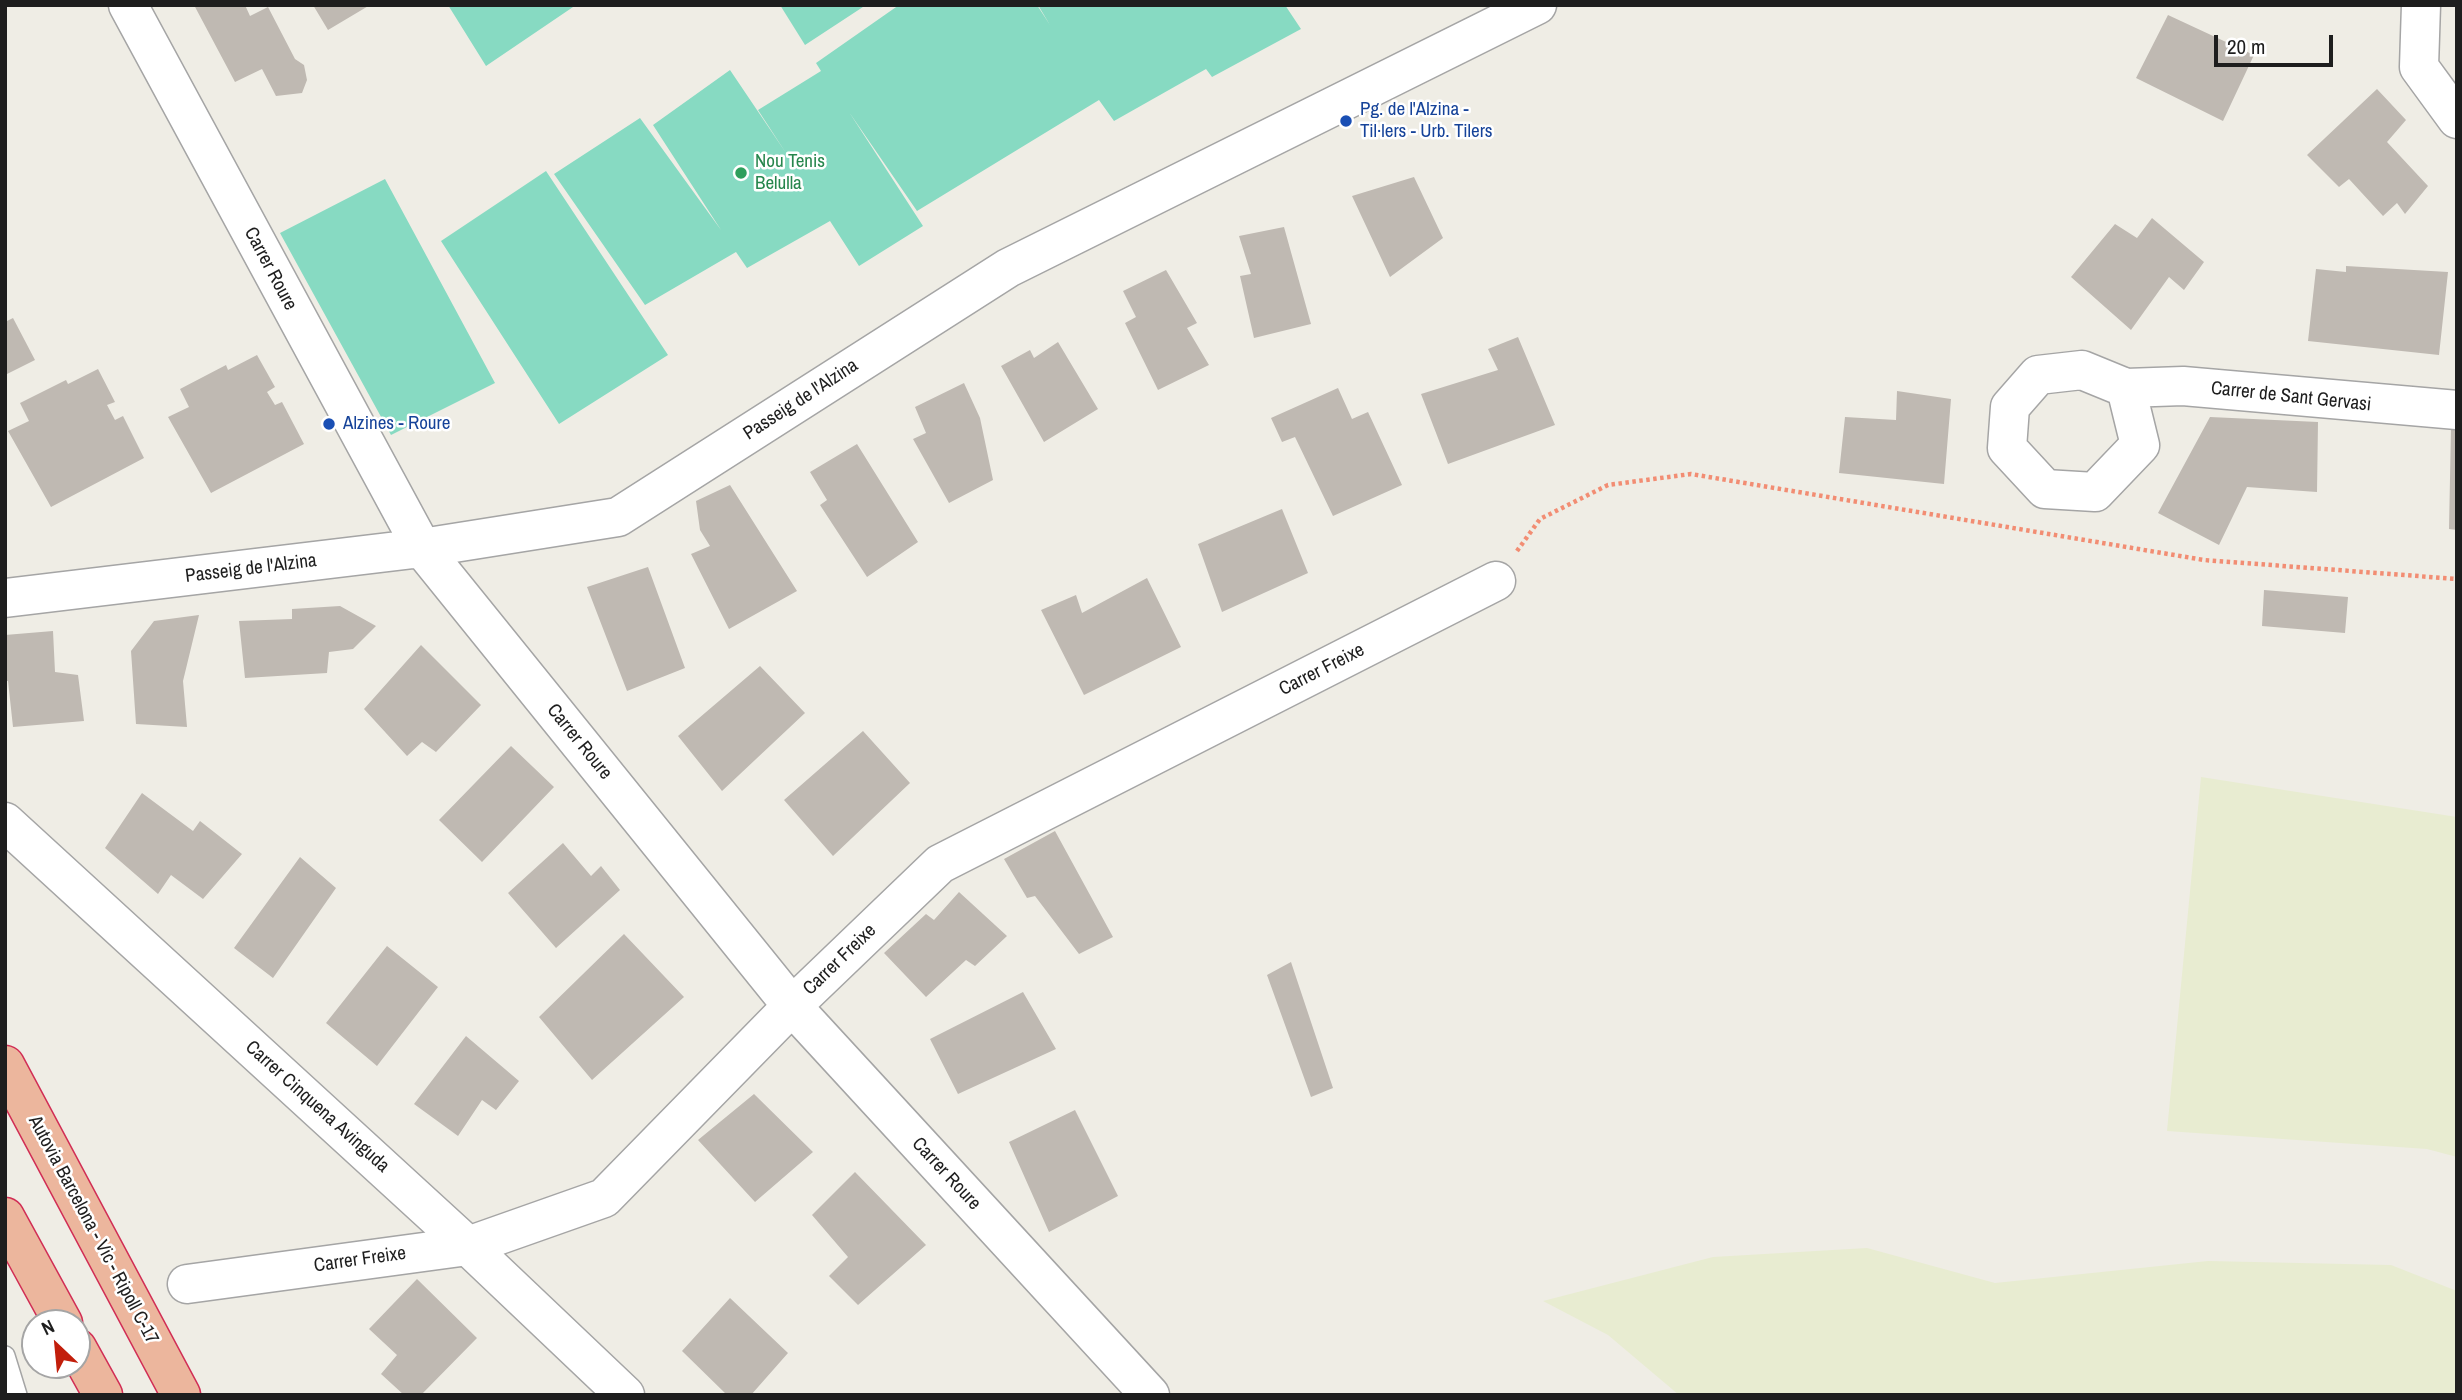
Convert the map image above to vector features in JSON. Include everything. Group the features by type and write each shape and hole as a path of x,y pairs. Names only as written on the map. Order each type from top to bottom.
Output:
{"highway":[{"name":"Autovia Barcelona - Vic - Ripoll C-17","path":"5,1065 181,1395"},
{"path":"5,1217 55,1309"},
{"path":"91,1373 103,1395"}],"street":[{"name":"Carrer Roure","path":"128,5 422,548 792,1006 1150,1395"},
{"name":"Passeig de l'Alzina","path":"5,598 422,548 618,517 1008,268 1537,5"},
{"path":"2421,5 2419,67 2457,119"},
{"name":"Carrer de Sant Gervasi","path":"2126,388 2183,386 2457,410"},
{"name":"Carrer Freixe","path":"187,1284 468,1246 604,1198 792,1006 940,863 1496,581"},
{"name":"Carrer Cinquena Avinguda","path":"5,822 468,1246 625,1395"}],"lane":[{"path":"5,1356 17,1395"}],"path":[{"path":"1496,581 1540,519 1608,485 1691,474 2204,561 2457,579"}],"green space":[{"path":"448,5 576,5 486,66"},
{"path":"780,5 866,5 805,45"},
{"path":"899,5 1037,5 1050,25 1038,5 1285,5 1301,29 1212,77 1206,69 1114,121 1099,100 917,211 849,112 923,226 859,266 830,221 747,268 736,252 645,305 554,174 640,118 721,230 653,125 730,70 786,153 758,110 821,71 816,63"},
{"path":"546,171 668,355 559,424 441,241"},
{"path":"385,179 495,383 391,435 280,233"},
{"path":"2201,777 2457,817 2457,1157 2427,1149 2167,1131"},
{"path":"1867,1248 1995,1283 2208,1261 2391,1265 2457,1291 2457,1395 1679,1395 1608,1335 1543,1301 1713,1257"}],"building":[{"path":"194,5 245,5 250,16 268,7 295,59 304,65 307,80 302,93 276,96 262,69 235,82"},
{"path":"313,5 370,5 328,30"},
{"path":"2168,15 2254,55 2223,121 2136,78"},
{"path":"2377,89 2406,120 2387,142 2428,186 2405,214 2397,203 2383,216 2349,179 2339,187 2307,155"},
{"path":"1414,177 1443,238 1390,277 1352,196"},
{"path":"2152,218 2204,262 2184,290 2169,277 2131,330 2071,277 2115,224 2137,238"},
{"path":"1284,227 1311,324 1254,338 1240,276 1251,274 1239,236"},
{"path":"2346,266 2448,272 2439,355 2308,341 2316,269 2346,272"},
{"path":"1166,270 1197,323 1187,328 1209,365 1158,390 1125,323 1136,317 1123,291"},
{"path":"13,318 35,360 5,375 5,322"},
{"path":"1518,337 1555,425 1448,464 1421,394 1498,370 1488,349"},
{"path":"1058,342 1098,409 1044,442 1001,366 1030,350 1034,358"},
{"path":"257,355 275,387 267,392 275,405 282,402 304,444 211,493 168,417 189,407 180,389 226,365 228,370"},
{"path":"98,369 115,402 107,405 115,420 123,416 144,458 51,507 8,431 29,421 20,403 66,380 68,384"},
{"path":"964,383 980,418 993,480 949,503 913,439 926,433 915,407"},
{"path":"1338,388 1352,419 1368,412 1402,485 1333,516 1295,437 1282,442 1271,418"},
{"path":"1897,391 1951,399 1944,484 1839,473 1845,417 1896,420"},
{"path":"2210,417 2318,422 2317,492 2247,487 2219,545 2158,513"},
{"path":"2451,428 2457,428 2457,530 2449,529"},
{"path":"857,444 918,542 867,577 820,505 827,500 810,472"},
{"path":"730,485 797,591 729,629 691,554 710,546 700,530 696,501"},
{"path":"1282,509 1308,573 1222,612 1198,544"},
{"path":"648,567 685,668 627,691 587,587"},
{"path":"1147,578 1181,647 1084,695 1041,610 1076,595 1082,613"},
{"path":"2264,590 2348,597 2345,633 2262,626"},
{"path":"340,606 376,626 353,649 329,652 327,673 245,678 239,621 292,619 292,609"},
{"path":"199,615 183,681 187,727 136,724 131,651 154,621"},
{"path":"53,631 55,672 78,675 84,721 13,727 8,681 5,681 5,635"},
{"path":"421,645 481,705 436,752 422,742 407,756 364,709"},
{"path":"760,666 805,713 722,791 678,736"},
{"path":"863,731 910,783 833,856 784,800"},
{"path":"511,746 554,787 482,862 439,820"},
{"path":"142,793 193,831 200,821 242,854 203,899 171,875 158,894 105,848"},
{"path":"1055,831 1113,937 1079,954 1035,896 1027,898 1004,859"},
{"path":"563,843 591,876 601,866 620,890 556,948 508,893"},
{"path":"300,857 336,888 273,978 234,948"},
{"path":"959,892 1007,936 975,966 966,960 926,997 884,953 926,914 934,920"},
{"path":"624,934 684,997 592,1080 539,1017"},
{"path":"387,946 438,987 377,1066 326,1023"},
{"path":"1291,962 1333,1088 1311,1097 1267,975"},
{"path":"1023,992 1056,1049 958,1094 930,1039"},
{"path":"466,1036 519,1081 496,1110 482,1100 458,1136 414,1104"},
{"path":"754,1094 813,1152 755,1202 698,1140"},
{"path":"1075,1110 1118,1196 1049,1232 1009,1142"},
{"path":"855,1172 926,1245 858,1305 829,1276 848,1257 812,1215"},
{"path":"417,1279 477,1338 421,1395 404,1395 381,1374 397,1355 369,1329"},
{"path":"730,1298 788,1353 751,1395 727,1395 682,1351"}],"place":[{"name":"Pg. de l'Alzina - Til·lers - Urb. Tilers","path":"1346,121"},
{"name":"Nou Tenis Belulla","path":"741,173"},
{"name":"Alzines - Roure","path":"329,424"}]}
